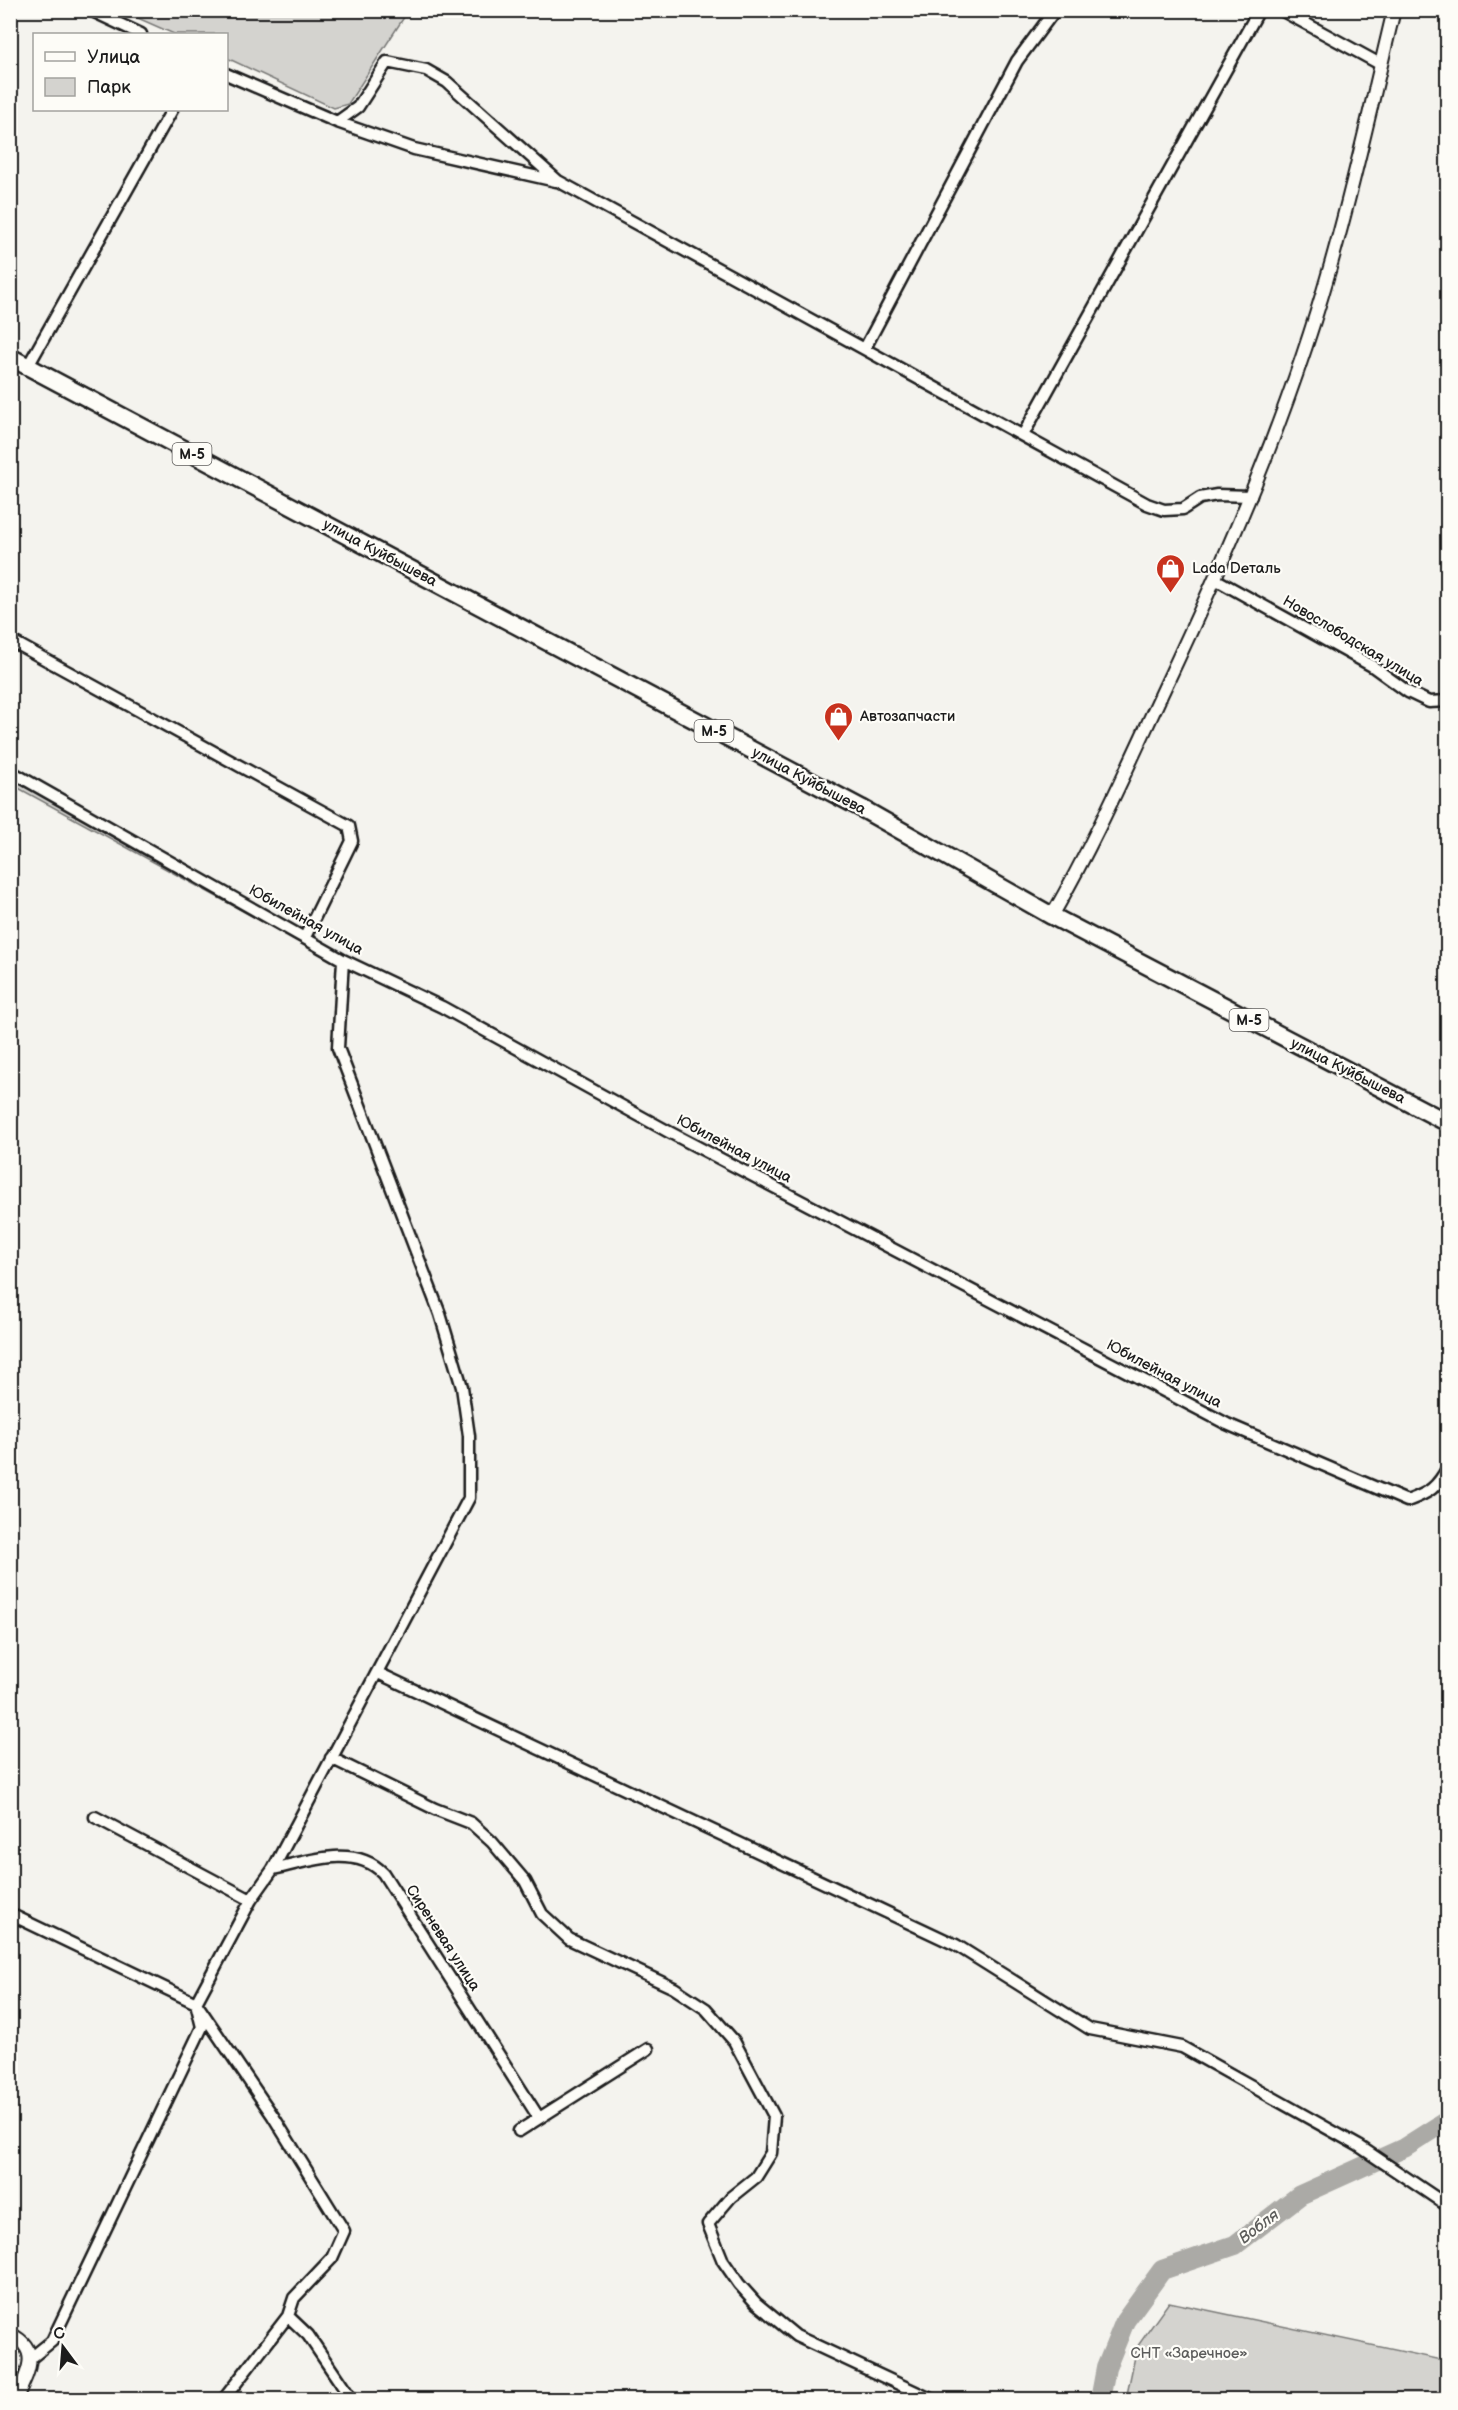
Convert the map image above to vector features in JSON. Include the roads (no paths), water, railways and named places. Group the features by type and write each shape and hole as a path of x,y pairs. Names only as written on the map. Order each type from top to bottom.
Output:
{"highway":[{"name":"улица Куйбышева","path":"10,357 861,808 1052,916 1448,1123"}],"street":[{"path":"90,10 139,33"},
{"path":"865,348 1017,61 1055,10"},
{"path":"1023,435 1258,10"},
{"path":"1281,10 1380,64"},
{"path":"1052,916 1083,861 1215,579 1251,496 1290,393 1329,272 1394,10"},
{"path":"337,122 358,107 387,62 426,70 447,82 558,181 1148,504 1164,510 1183,509 1200,498 1217,495 1251,496"},
{"path":"228,75 337,122 414,149 558,181"},
{"path":"28,366 171,111"},
{"name":"Новослободская улица","path":"1215,579 1372,666 1408,692 1429,702 1448,701"},
{"path":"10,640 350,826 352,841 305,937"},
{"name":"Юбилейная улица","path":"10,771 343,960 441,1007 669,1132 1227,1424 1407,1501 1430,1493 1438,1486 1448,1467"},
{"path":"15,2400 31,2358 52,2341 202,2027 196,2003 251,1900 273,1869 469,1498 470,1436 462,1387 440,1314 338,1048 343,960"},
{"path":"378,1673 956,1946 1089,2029 1182,2047 1359,2146 1448,2206"},
{"path":"331,1758 435,1809 471,1822 492,1842 525,1881 542,1914 569,1939 674,1988 706,2008 734,2041 774,2116 771,2153 756,2177 731,2197 708,2224 723,2261 738,2284 756,2303 796,2336 933,2400"},
{"path":"95,1817 251,1900"},
{"name":"Сиреневая улица","path":"273,1869 322,1858 344,1857 373,1863 383,1874 539,2118"},
{"path":"10,1914 196,2003 273,2116 344,2231 332,2258 294,2298 288,2316 223,2400"},
{"path":"519,2131 648,2049"},
{"path":"288,2316 308,2335 352,2400"},
{"path":"10,2334 28,2348 31,2358"}],"waterway":[{"name":"Вобля","path":"1100,2400 1106,2368 1125,2321 1162,2270 1235,2245 1300,2195 1404,2148 1448,2120"}],"place":[{"name":"Lada Dеталь","path":"1171,594"},
{"name":"Автозапчасти","path":"839,742"}],"park label":[{"name":"СНТ «Заречное»","path":"1189,2353"}]}
